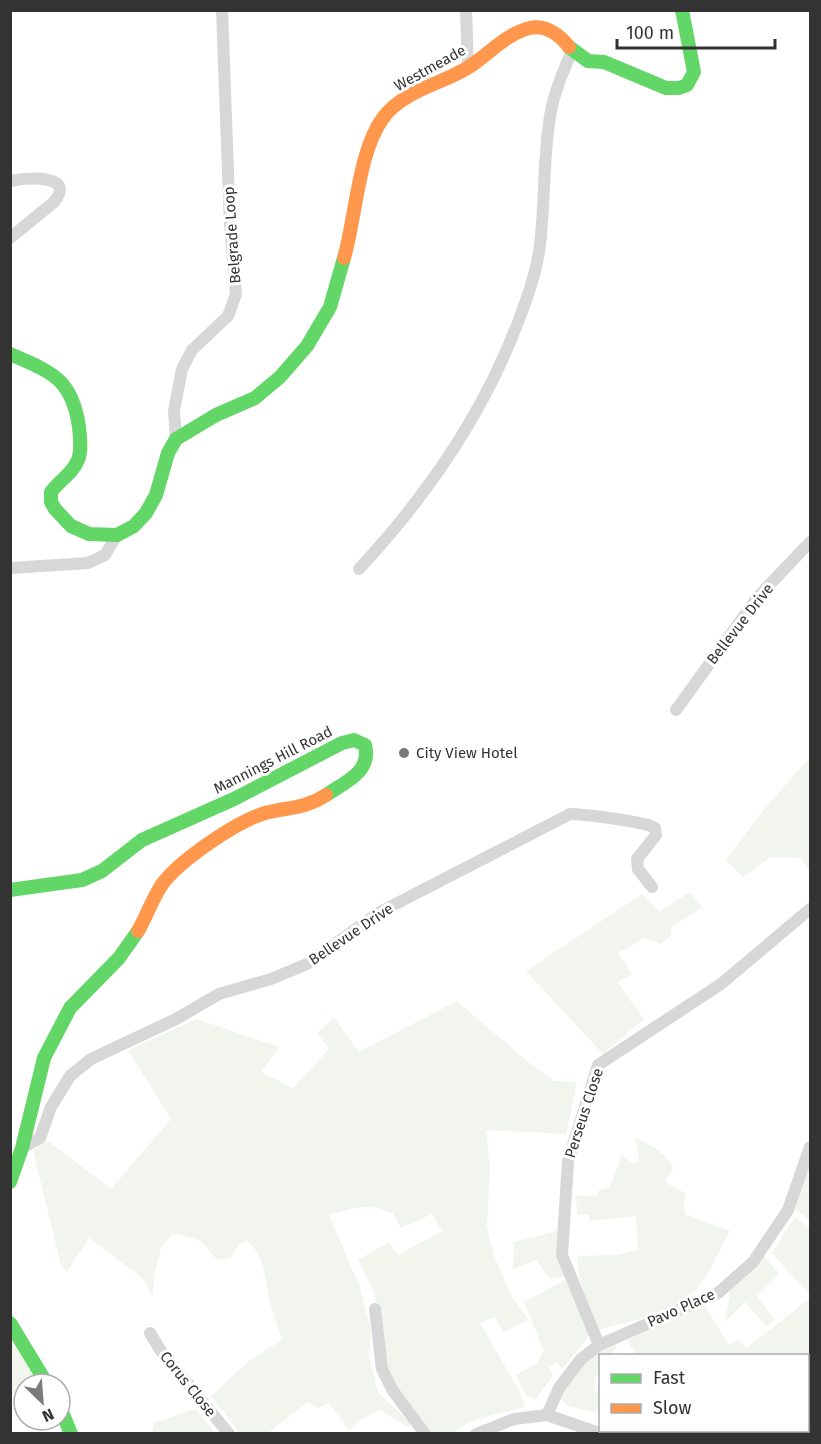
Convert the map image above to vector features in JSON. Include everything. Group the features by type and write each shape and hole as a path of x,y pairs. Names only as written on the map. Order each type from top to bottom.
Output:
{"street":[{"name":"Belgrade Loop","path":"176,440 174,411 182,369 192,350 228,316 236,294 230,225 222,10"},
{"path":"466,10 468,68"},
{"path":"359,569 394,531 442,467 487,392 510,341 533,281 539,250 551,111 559,80 572,51 588,61 604,62 666,88 679,88 687,84 694,72 682,10"},
{"name":"Westmeade","path":"176,440 216,415 255,398 280,377 307,346 330,307 346,252 368,149 383,118 400,102 468,68 515,34 531,27 548,29 572,51"},
{"path":"10,181 35,178 50,180 55,182 59,190 54,202 10,238"},
{"path":"10,354 60,379 74,399 80,445 79,459 73,471 51,492 51,502 55,509 71,526 89,534 117,536"},
{"path":"10,568 88,563 105,555 117,536 134,526 146,513 156,495 168,453 176,440"},
{"name":"Bellevue Drive","path":"676,710 757,598 810,542"},
{"name":"Mannings Hill Road","path":"10,890 82,880 102,871 142,840 234,798 342,742 354,740 365,746 368,756 363,768 314,803 266,813 240,823 188,859 162,885 135,938 119,958 70,1008 44,1058 22,1148 10,1182"},
{"name":"Bellevue Drive","path":"22,1148 40,1138 51,1107 70,1076 91,1059 176,1019 219,994 271,979 307,964 378,913 570,814 589,814 637,824 649,823 655,828 656,835 637,858 638,869 652,887"},
{"name":"Perseus Close","path":"599,1345 562,1255 568,1161 598,1065 721,984 810,909"},
{"name":"Pavo Place","path":"547,1415 559,1388 581,1359 599,1345 718,1293 753,1262 788,1210 810,1148"},
{"path":"375,1309 382,1369 393,1391 425,1434"},
{"path":"10,1323 40,1372"},
{"name":"Corus Close","path":"150,1333 161,1351 229,1434"},
{"path":"476,1434 514,1419 547,1415 602,1434"}],"shaded area":[{"path":"810,757 810,871 800,858 771,857 743,877 726,860 761,813"},
{"path":"690,892 702,907 672,927 670,936 661,944 644,938 618,953 632,974 617,982 644,1019 603,1054 526,971 642,894 659,912"},
{"path":"457,1001 528,1062 554,1081 577,1082 566,1134 486,1130 490,1168 487,1227 495,1258 511,1295 529,1320 504,1332 495,1317 480,1323 520,1392 525,1407 470,1421 454,1433 429,1433 405,1401 387,1366 374,1292 358,1260 389,1242 398,1255 442,1231 432,1214 401,1228 393,1213 363,1207 329,1215 360,1287 371,1330 369,1357 378,1392 409,1422 412,1429 380,1410 363,1419 349,1431 329,1403 318,1408 308,1402 268,1433 240,1433 211,1396 250,1360 282,1340 270,1303 261,1261 253,1247 247,1241 239,1244 230,1258 217,1260 201,1241 173,1233 161,1248 154,1276 153,1296 142,1278 89,1238 67,1272 61,1266 33,1150 48,1141 111,1189 171,1119 128,1050 197,1019 279,1047 261,1072 293,1088 329,1049 317,1033 334,1018 359,1052"},
{"path":"635,1138 657,1150 670,1163 673,1168 665,1182 685,1193 685,1214 730,1231 700,1285 681,1302 654,1314 599,1329 581,1283 578,1256 617,1255 638,1250 636,1216 590,1221 589,1214 578,1215 575,1195 597,1197 599,1190 610,1187 622,1155 633,1164 639,1160"},
{"path":"810,1162 810,1220 795,1209"},
{"path":"795,1217 810,1228 810,1295 772,1253"},
{"path":"557,1231 557,1255 565,1276 550,1279 536,1260 513,1269 514,1242"},
{"path":"764,1256 779,1274 757,1296 775,1320 766,1326 745,1302 725,1322 731,1287"},
{"path":"565,1280 590,1331 587,1339 562,1369 557,1362 549,1367 553,1375 535,1400 525,1394 516,1375 537,1363 544,1351 524,1302"},
{"path":"810,1298 809,1364 809,1354 635,1354 627,1340 704,1305 729,1345 738,1339 747,1348"},
{"path":"15,1342 32,1372 12,1372 11,1394 10,1346"},
{"path":"614,1342 617,1346 612,1354 599,1354 599,1374 597,1374 594,1391 599,1392 599,1405 596,1413 568,1406 559,1398 579,1365"},
{"path":"195,1409 216,1433 152,1433 154,1423"}],"traffic: fast":[{"path":"569,47 588,61 604,62 666,88 679,88 687,85 694,72 682,10"},
{"path":"10,354 37,366 57,379 71,397 76,411 80,440 79,456 73,469 51,492 51,502 55,509 71,526 89,534 117,535 134,526 146,513 156,495 168,453 176,439 216,415 255,398 280,377 307,346 330,307 344,258"},
{"path":"10,890 82,880 102,871 142,840 234,799 342,743 354,740 365,745 365,762 361,769 349,781 326,795"},
{"path":"10,1182 22,1148 44,1058 70,1008 119,958 138,931"},
{"path":"10,1323 40,1372"}],"traffic: slow":[{"path":"344,258 368,148 383,118 391,109 411,94 469,67 506,39 530,28 547,29 561,38 569,47"},
{"path":"138,931 161,886 180,865 208,843 265,813 304,805 326,795"}],"place":[{"name":"City View Hotel","path":"404,753"}]}
